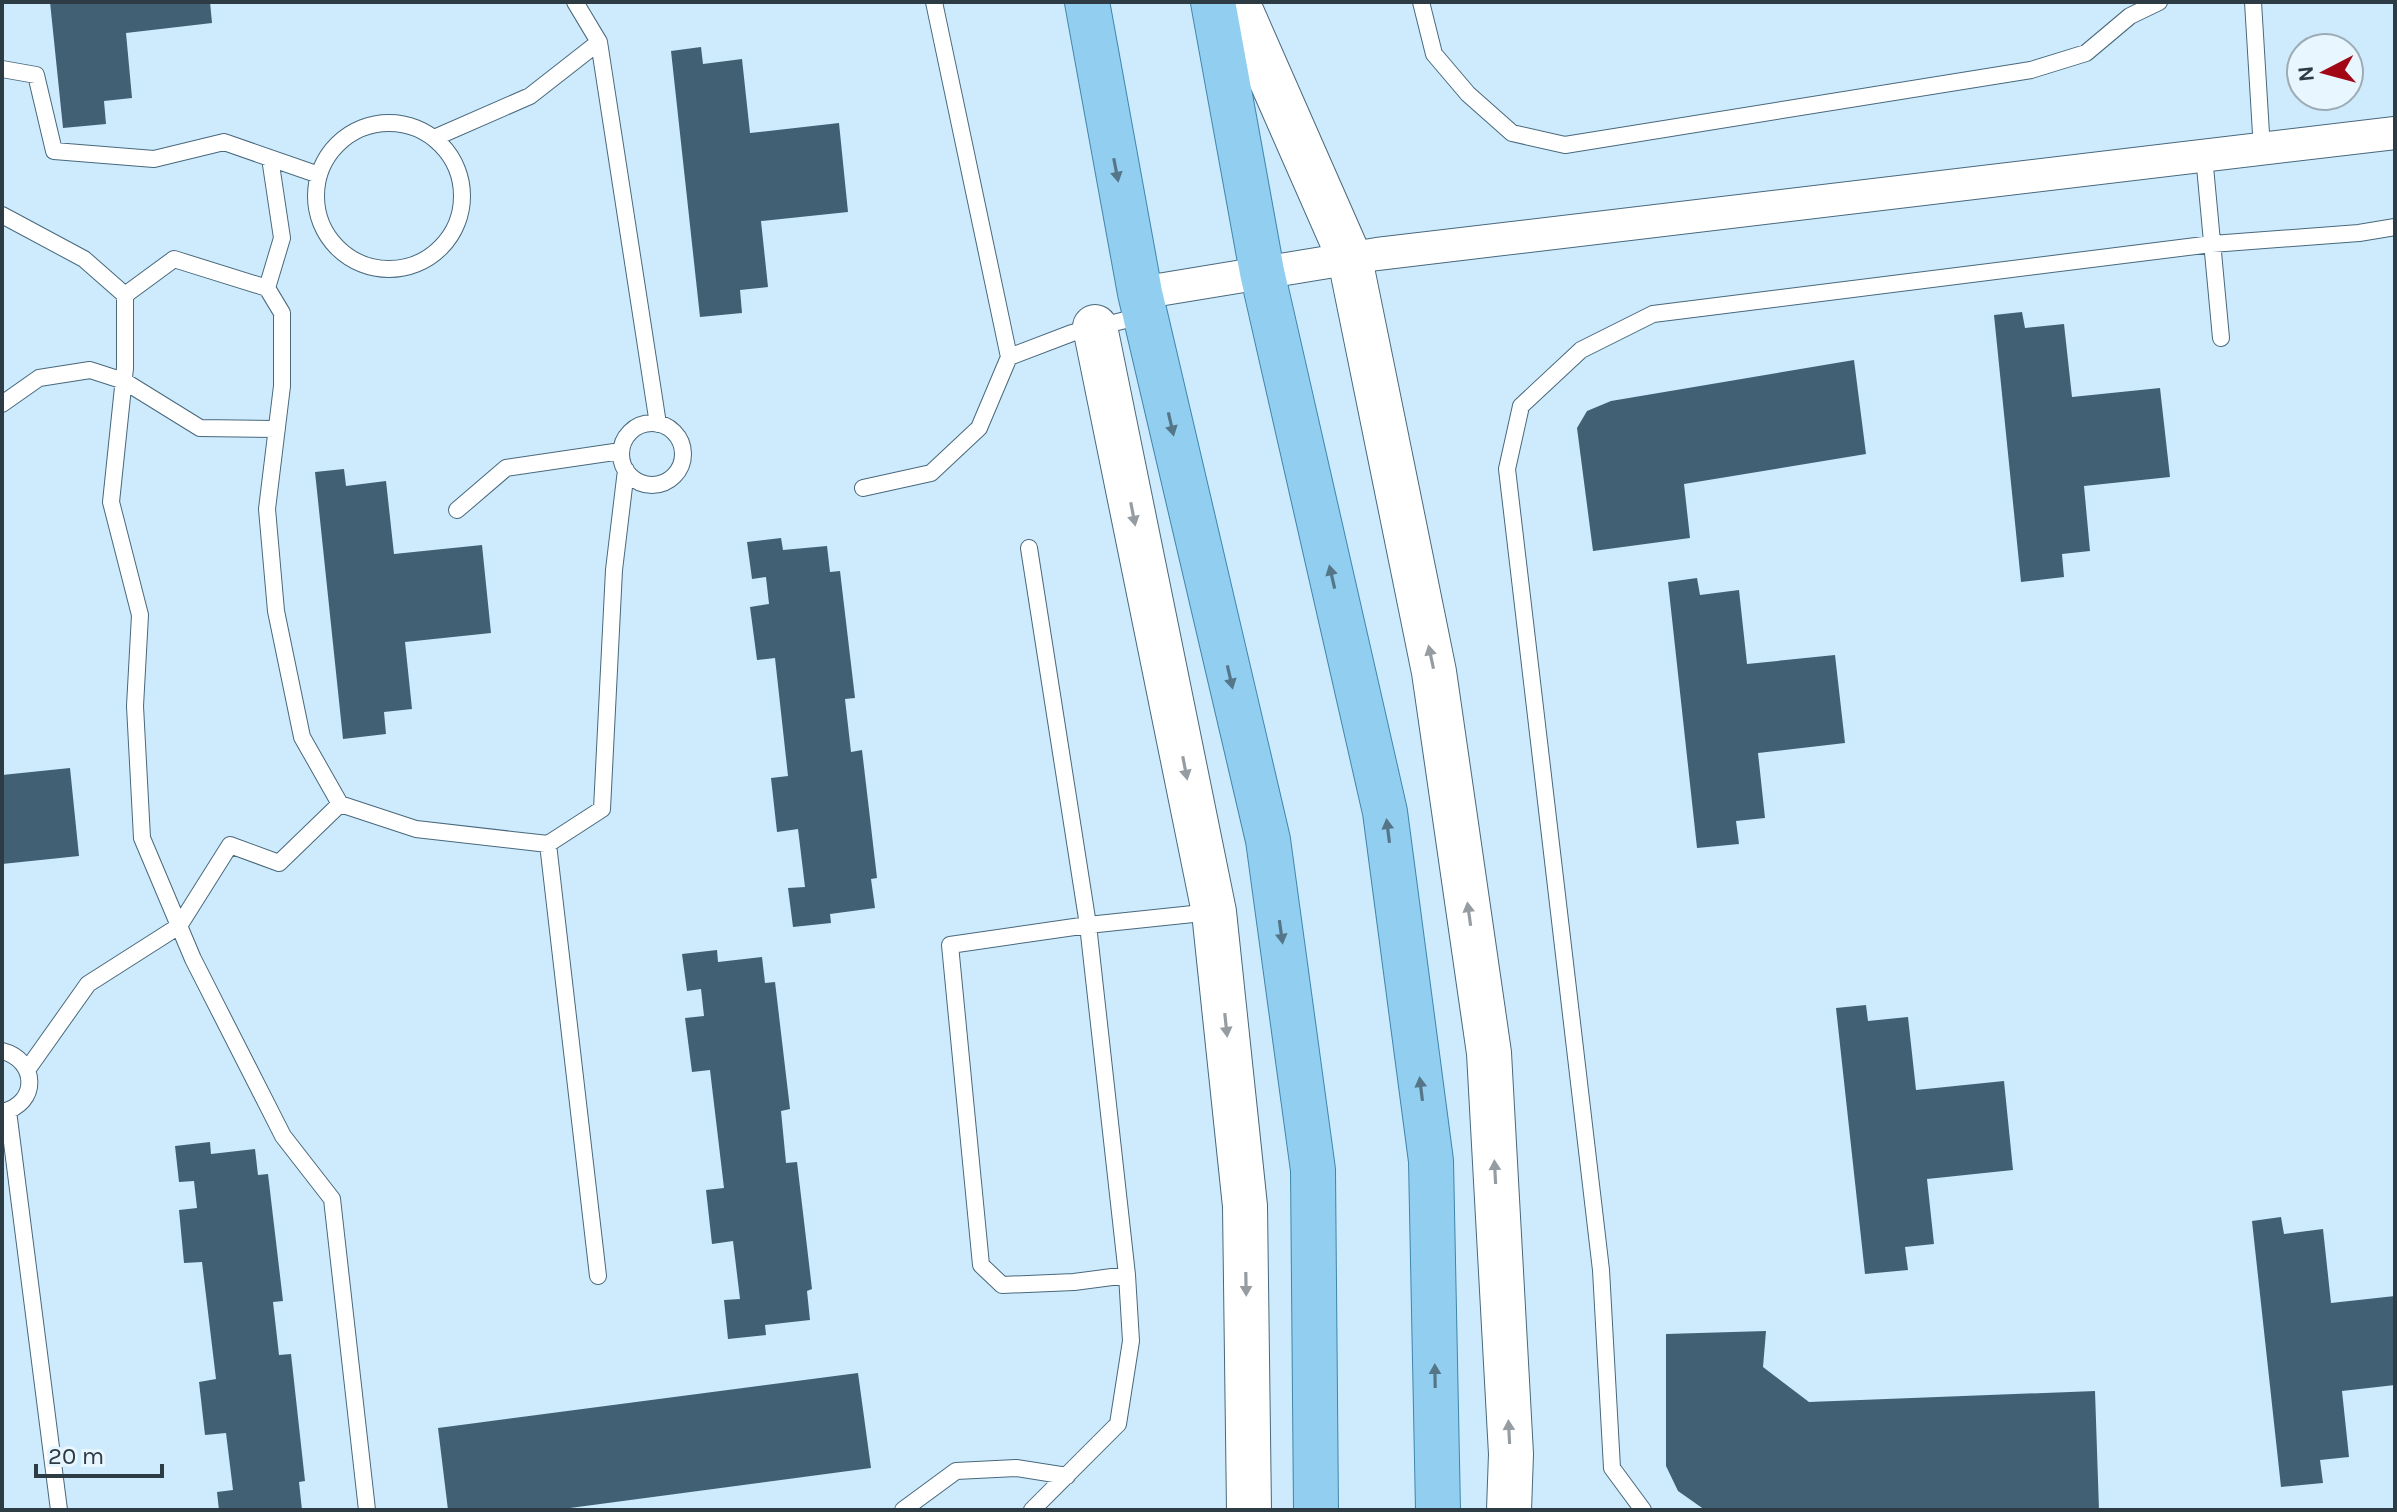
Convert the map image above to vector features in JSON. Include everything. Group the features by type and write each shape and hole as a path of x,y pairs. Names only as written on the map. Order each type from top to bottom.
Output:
{"main road":[{"path":"1072,2 1102,93"},
{"path":"1087,2 1143,304 1268,840 1313,1170 1316,1510"},
{"path":"1213,2 1262,272 1385,812 1431,1161 1438,1510"}],"street":[{"path":"1237,2 1350,259 1434,672 1489,1053 1511,1454 1509,1510"},
{"path":"1143,304 1262,272 1350,259 2395,133"},
{"path":"1095,327 1214,912 1245,1206 1249,1510"}],"lane":[{"path":"575,2 599,42 658,424"},
{"path":"863,488 931,473 979,428 1009,357 934,2"},
{"path":"1421,2 1434,54 1468,94 1512,133 1565,145 2031,70 2086,53 2130,16 2159,2"},
{"path":"2253,2 2262,150"},
{"path":"434,138 530,96 599,42"},
{"path":"2,69 36,75 54,151 154,159 224,142 319,175"},
{"path":"390,122 413,127 434,138 451,155 461,178 463,202 456,227 443,247 423,262 399,269 375,268 352,260 333,244 320,222 316,199 319,175 329,154 345,136 367,126 390,122"},
{"path":"2204,156 2221,338"},
{"path":"267,288 282,238 270,158"},
{"path":"2,215 84,259 125,295 124,381 111,502 140,615 135,706 142,838 193,959 283,1136 332,1199 367,1510"},
{"path":"1643,1510 1612,1468 1601,1270 1507,469 1521,406 1581,350 1653,314 2212,244 2359,233 2395,227"},
{"path":"125,295 174,259 267,288 282,313 282,386 267,509 276,611 302,737 340,804 416,829 548,844 602,809 614,570 626,470 621,451 630,433 639,426 658,424 676,434 681,443 682,463 677,472 661,484 641,483 626,470"},
{"path":"1009,357 1095,327 1143,304"},
{"path":"2,404 39,378 90,370 124,381 200,428 277,429"},
{"path":"457,510 506,468 621,451"},
{"path":"1029,548 1088,925 1127,1275 1131,1341 1118,1424 1032,1510"},
{"path":"27,1070 88,984 179,926 230,845 279,863 340,804"},
{"path":"548,844 598,1276"},
{"path":"1127,1275 1074,1282 1002,1285 981,1265 950,945 1088,925 1214,912"},
{"path":"2,1051 15,1055 27,1070 28,1090 24,1100 5,1112 59,1510"},
{"path":"903,1510 956,1471 1016,1468 1067,1476"}],"building":[{"path":"50,2 210,2 212,23 126,33 132,98 104,101 106,124 63,128"},
{"path":"701,47 703,64 742,59 750,133 839,123 848,212 761,221 768,287 740,290 742,313 700,317 671,51"},
{"path":"2022,312 2025,328 2064,324 2072,397 2160,388 2170,477 2084,486 2090,551 2062,554 2064,577 2021,582 1994,315"},
{"path":"1854,360 1866,454 1684,484 1690,538 1593,551 1577,428 1587,411 1611,401"},
{"path":"344,469 346,486 386,481 394,554 482,545 491,633 405,642 412,709 384,712 386,734 343,739 315,472"},
{"path":"781,538 783,550 827,546 830,572 840,571 855,698 845,699 851,752 862,750 877,878 871,879 875,908 830,914 831,923 793,927 788,888 805,887 798,829 777,832 771,778 788,776 775,658 757,660 750,607 769,604 766,577 752,579 747,542"},
{"path":"1697,578 1700,595 1739,590 1747,664 1835,655 1845,743 1758,753 1765,818 1736,821 1739,844 1697,848 1668,582"},
{"path":"70,768 79,856 2,864 2,775"},
{"path":"717,950 718,962 762,957 765,983 775,982 790,1109 781,1111 786,1163 797,1162 812,1289 807,1291 810,1320 765,1325 766,1335 728,1339 724,1300 740,1299 733,1241 712,1244 706,1190 724,1188 710,1070 692,1072 685,1018 704,1016 701,989 687,991 682,954"},
{"path":"1866,1005 1868,1021 1908,1017 1916,1090 2004,1081 2013,1170 1927,1179 1934,1244 1905,1247 1908,1270 1865,1274 1836,1008"},
{"path":"210,1142 211,1154 255,1149 258,1175 268,1174 283,1301 273,1302 279,1355 291,1354 305,1481 299,1482 302,1510 219,1510 217,1492 233,1490 226,1433 205,1435 199,1382 216,1379 202,1262 184,1263 179,1210 197,1208 194,1181 179,1182 175,1146"},
{"path":"2281,1217 2284,1234 2323,1229 2331,1303 2395,1296 2395,1385 2342,1391 2349,1457 2320,1460 2323,1483 2281,1487 2252,1221"},
{"path":"1766,1331 1763,1367 1809,1402 2095,1391 2099,1510 1705,1510 1678,1491 1666,1466 1666,1334"},
{"path":"858,1373 871,1468 555,1510 448,1510 438,1428"}]}
